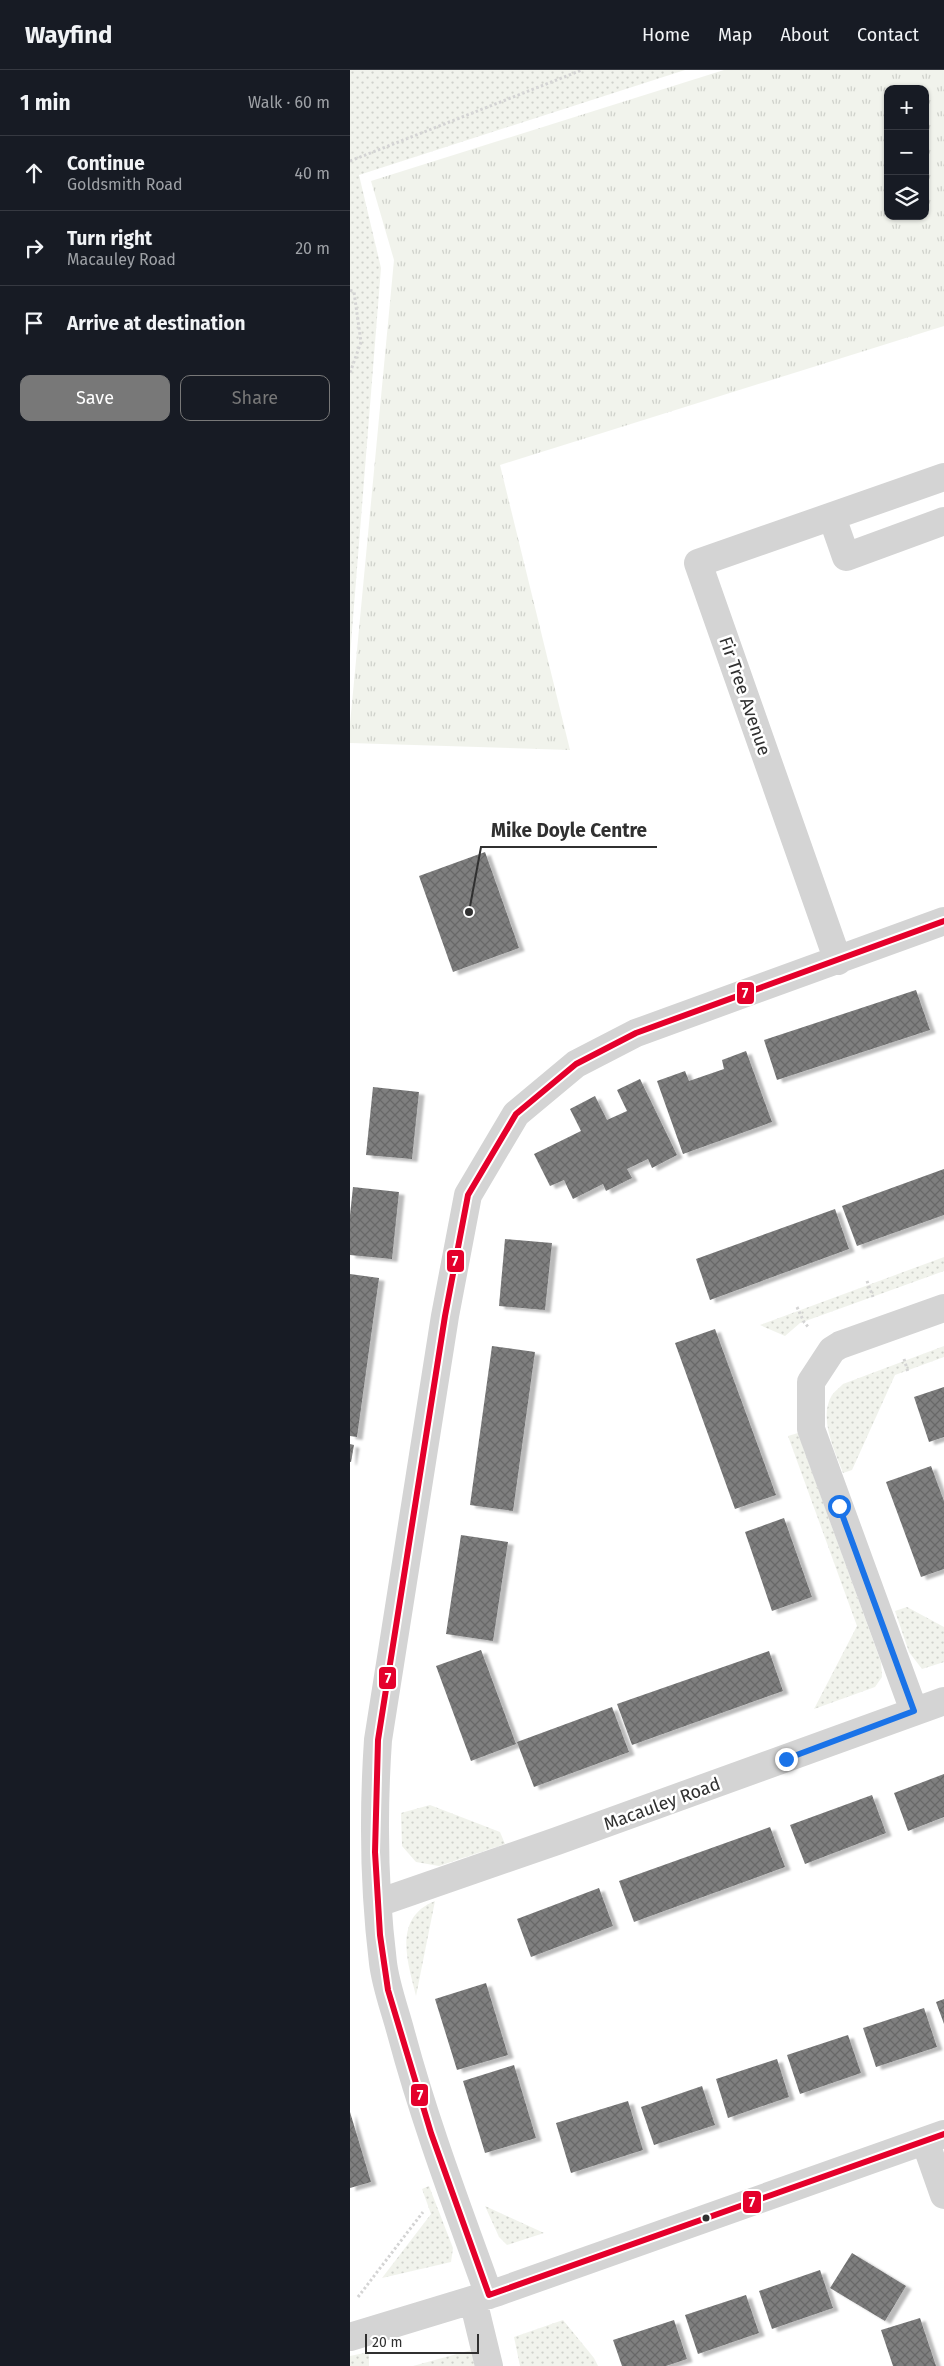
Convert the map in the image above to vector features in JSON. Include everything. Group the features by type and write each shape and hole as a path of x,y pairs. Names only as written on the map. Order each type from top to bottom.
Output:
{"street":[{"name":"Fir Tree Avenue","path":"838,961 698,563 944,477"},
{"path":"832,517 846,557 944,521"},
{"path":"489,2366 481,2298 448,2184 410,2068 383,1965 378,1903 375,1788 378,1740 445,1316 468,1195 516,1114 576,1064 636,1033 944,921"},
{"path":"914,1711 811,1430 811,1382 832,1350 840,1345 944,1308"},
{"name":"Macauley Road","path":"378,1903 576,1835 944,1700"},
{"path":"350,2337 481,2298 934,2137 944,2194"}],"path":[{"path":"350,161 582,70"},
{"path":"350,290 354,292 360,342 350,373"},
{"path":"358,2297 424,2211"}],"green space":[{"path":"350,70 685,70 359,175 381,268 350,656"},
{"path":"724,70 944,70 944,326 500,465 570,750 350,743 350,724 394,260 371,181"},
{"path":"944,1257 944,1271 800,1323 785,1336 760,1325"},
{"path":"944,1346 944,1357 895,1375 852,1470 843,1473 832,1445 827,1424 828,1404 832,1395 843,1384"},
{"path":"798,1433 881,1662 882,1677 875,1687 814,1709 857,1626 788,1436"},
{"path":"907,1607 944,1627 944,1662 922,1669 909,1652 895,1611"},
{"path":"430,1805 500,1832 505,1844 439,1866 416,1862 402,1846 401,1813"},
{"path":"435,1901 416,1996 407,1956 406,1942 408,1930 413,1918 422,1909"},
{"path":"429,2186 453,2248 451,2262 382,2278 431,2214 422,2189"},
{"path":"485,2206 544,2233 507,2245 499,2237"},
{"path":"563,2320 594,2358 598,2366 520,2366 514,2337"},
{"path":"475,2349 478,2366 413,2366"},
{"path":"369,2352 369,2366 350,2366 350,2356"}],"building":[{"path":"485,852 519,948 453,972 419,876"},
{"path":"916,990 930,1030 777,1080 764,1040"},
{"path":"746,1051 772,1122 683,1154 657,1081 685,1071 689,1081 724,1069 722,1060"},
{"path":"640,1079 677,1155 652,1168 648,1159 627,1169 632,1178 606,1191 603,1184 573,1199 564,1180 550,1186 534,1154 581,1131 570,1109 595,1096 607,1120 627,1111 617,1090"},
{"path":"373,1087 419,1092 412,1159 366,1155"},
{"path":"944,1169 944,1215 857,1246 842,1206"},
{"path":"353,1187 399,1192 392,1259 350,1255 350,1215"},
{"path":"835,1209 849,1249 710,1300 696,1259"},
{"path":"505,1239 552,1243 545,1310 499,1306"},
{"path":"350,1274 379,1278 357,1437 350,1436"},
{"path":"715,1329 776,1495 735,1509 675,1343"},
{"path":"492,1346 535,1352 513,1511 470,1505"},
{"path":"944,1387 944,1437 929,1442 914,1397"},
{"path":"350,1444 354,1445 351,1462 350,1462"},
{"path":"931,1466 944,1501 944,1569 921,1577 886,1482"},
{"path":"784,1518 812,1597 772,1611 745,1532"},
{"path":"461,1535 508,1542 493,1641 446,1634"},
{"path":"481,1650 516,1744 471,1761 436,1666"},
{"path":"769,1651 783,1691 632,1745 617,1704"},
{"path":"612,1707 629,1752 534,1787 517,1742"},
{"path":"944,1774 944,1817 908,1831 894,1793"},
{"path":"872,1795 886,1833 805,1864 790,1825"},
{"path":"770,1827 785,1867 634,1922 619,1881"},
{"path":"599,1888 613,1926 531,1957 517,1919"},
{"path":"486,1983 508,2055 457,2070 435,1999"},
{"path":"944,1999 944,2024 936,2002"},
{"path":"924,2008 937,2047 876,2067 863,2028"},
{"path":"848,2035 861,2073 800,2094 787,2055"},
{"path":"777,2059 789,2097 728,2118 716,2079"},
{"path":"514,2065 536,2138 485,2153 463,2081"},
{"path":"702,2086 715,2125 654,2145 641,2107"},
{"path":"628,2101 643,2150 571,2173 556,2123"},
{"path":"350,2112 371,2182 350,2188"},
{"path":"852,2253 906,2286 885,2321 830,2288"},
{"path":"820,2270 833,2308 772,2329 759,2291"},
{"path":"746,2295 759,2333 698,2354 685,2315"},
{"path":"920,2318 936,2366 893,2366 881,2330"},
{"path":"674,2320 687,2359 666,2366 622,2366 613,2340"}],"transit line":[{"name":"7","path":"489,2295 431,2133 388,1990 380,1935 375,1852 378,1740 445,1316 468,1195 516,1114 576,1064 636,1033 944,921"},
{"name":"7","path":"489,2295 944,2134"}],"place":[{"name":"Mike Doyle Centre","path":"469,912"}],"route":[{"path":"786,1759 914,1711 839,1506"}]}
